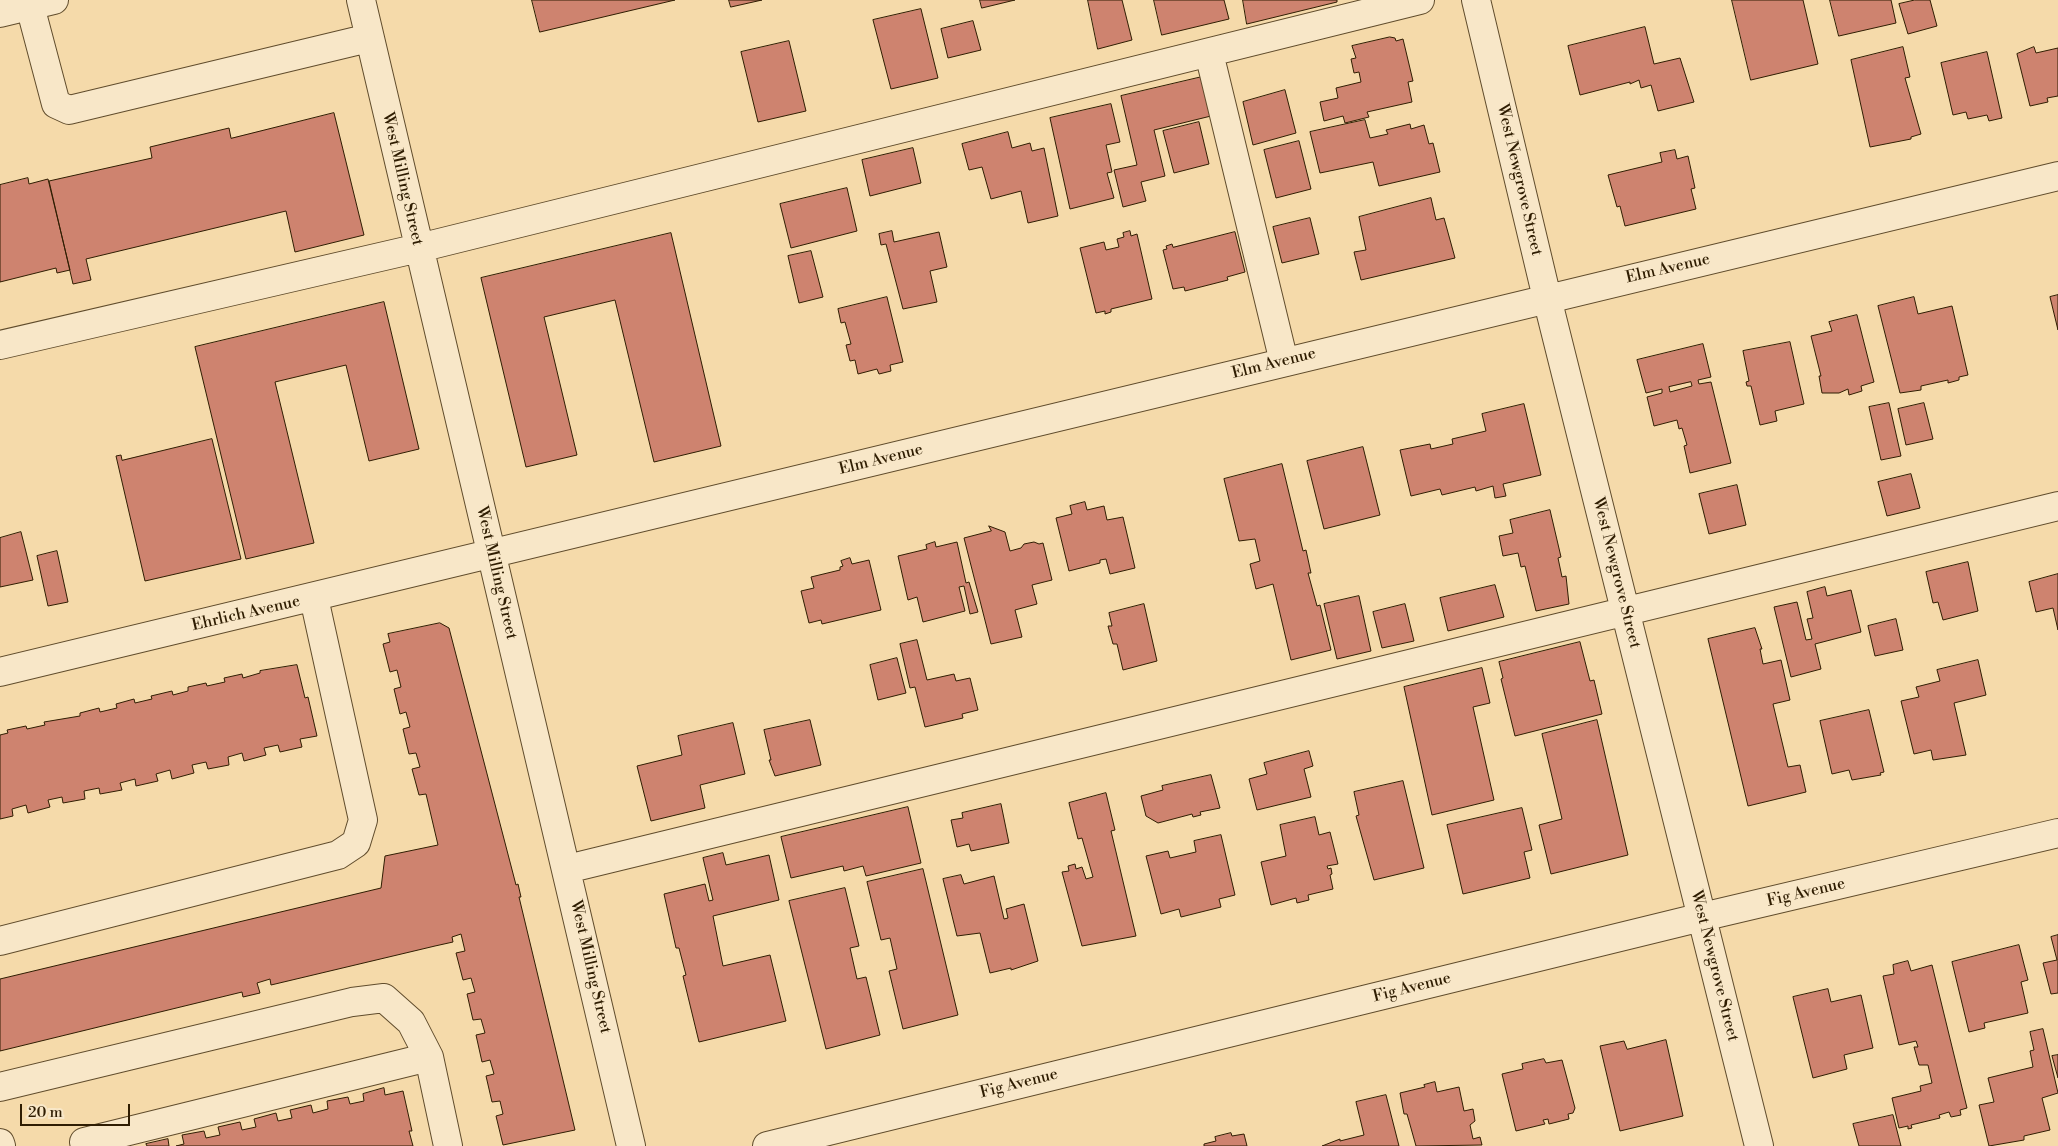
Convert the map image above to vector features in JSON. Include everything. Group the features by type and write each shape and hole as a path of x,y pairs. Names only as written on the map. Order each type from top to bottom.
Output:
{"street":[{"name":"West Milling Street","path":"361,0 631,1146"},
{"path":"0,345 419,248 1420,0"},
{"name":"West Newgrove Street","path":"1476,0 1547,298 1759,1146"},
{"path":"0,13 42,3 56,104 69,110 370,38"},
{"path":"1209,53 1284,362"},
{"name":"Elm Avenue","path":"492,555 1547,298 2058,176"},
{"path":"567,869 2058,506"},
{"name":"Ehrlich Avenue","path":"0,672 492,555"},
{"path":"0,942 338,855 356,843 363,820 314,598"},
{"name":"Fig Avenue","path":"767,1146 1702,917 2058,833"},
{"path":"0,1087 352,1002 384,998 411,1022 429,1057 448,1146"},
{"path":"84,1142 429,1057"}],"building":[{"path":"532,0 675,0 540,32"},
{"path":"729,0 762,0 731,7"},
{"path":"980,0 1015,0 982,8"},
{"path":"1088,0 1122,0 1132,40 1098,49"},
{"path":"1154,0 1224,0 1229,19 1162,35"},
{"path":"1243,0 1337,0 1337,2 1247,24"},
{"path":"1732,0 1803,0 1818,64 1751,80"},
{"path":"1830,0 1891,0 1896,23 1839,36"},
{"path":"1915,0 1930,0 1937,26 1908,34 1899,4"},
{"path":"921,9 938,78 891,89 873,20"},
{"path":"973,21 981,50 948,58 941,29"},
{"path":"1645,27 1654,64 1680,58 1694,102 1658,111 1651,85 1641,88 1639,80 1630,84 1630,82 1580,95 1568,46"},
{"path":"1390,37 1395,38 1396,41 1403,39 1413,81 1408,82 1412,102 1367,112 1369,117 1345,123 1343,116 1324,121 1320,102 1338,98 1336,88 1361,82 1359,72 1354,73 1351,59 1356,58 1352,46"},
{"path":"789,41 806,111 758,122 741,52"},
{"path":"1903,47 1910,77 1905,78 1921,134 1911,137 1911,139 1870,147 1851,60"},
{"path":"2034,47 2036,53 2058,48 2058,96 2047,98 2048,102 2030,106 2017,54"},
{"path":"1987,52 2002,118 1989,121 1987,115 1968,119 1966,112 1953,115 1941,63"},
{"path":"1202,77 1211,116 1154,130 1165,176 1141,182 1146,201 1123,207 1114,170 1137,165 1121,96"},
{"path":"1285,90 1296,133 1253,145 1243,102"},
{"path":"1111,104 1120,142 1106,145 1112,172 1107,173 1114,198 1070,209 1050,118"},
{"path":"334,113 364,235 295,252 286,211 86,259 91,280 73,284 49,181 152,158 150,147 229,128 231,138"},
{"path":"1365,120 1370,138 1388,134 1386,130 1410,124 1411,129 1424,125 1429,144 1433,143 1440,172 1379,186 1373,162 1320,173 1310,132"},
{"path":"1199,122 1209,164 1174,173 1163,131"},
{"path":"1008,132 1012,148 1030,143 1032,151 1044,148 1058,216 1028,223 1021,191 991,199 982,167 969,170 962,144"},
{"path":"1299,141 1311,189 1276,198 1264,150"},
{"path":"913,148 921,183 870,196 862,160"},
{"path":"1675,150 1677,159 1688,156 1695,188 1691,189 1696,209 1625,226 1620,206 1617,207 1608,175 1662,162 1660,153"},
{"path":"28,178 29,184 48,179 70,270 57,273 56,268 0,282 0,185"},
{"path":"847,188 857,231 791,248 780,204"},
{"path":"1431,198 1436,220 1444,218 1455,258 1361,280 1354,252 1366,250 1359,217"},
{"path":"1310,218 1319,254 1282,263 1273,227"},
{"path":"892,231 894,242 939,232 947,267 930,271 937,302 903,309 886,244 881,245 879,234"},
{"path":"1130,231 1131,236 1137,234 1152,299 1111,309 1111,312 1105,314 1105,311 1096,313 1080,248 1104,242 1106,250 1119,247 1117,239 1124,237 1123,233"},
{"path":"1235,232 1245,272 1227,277 1228,280 1185,291 1184,287 1173,289 1163,250 1167,249 1166,246 1172,244 1173,247"},
{"path":"671,233 721,446 654,462 615,300 544,317 577,455 526,467 481,278"},
{"path":"811,251 823,297 799,303 788,256"},
{"path":"2058,295 2058,330 2050,297"},
{"path":"887,297 903,362 890,365 891,371 879,374 877,369 858,374 855,360 850,361 846,345 851,344 845,322 841,323 838,309"},
{"path":"1914,297 1918,314 1952,306 1968,375 1948,383 1948,380 1921,386 1921,390 1900,393 1878,306"},
{"path":"384,302 419,449 369,461 346,365 275,382 314,543 246,559 195,347"},
{"path":"1857,315 1874,382 1861,386 1862,391 1849,395 1848,389 1839,393 1822,393 1819,376 1821,376 1811,336 1832,331 1829,322"},
{"path":"1790,342 1804,404 1775,411 1777,421 1760,425 1751,386 1747,386 1746,382 1749,381 1743,351"},
{"path":"1703,344 1711,377 1698,380 1699,384 1711,382 1731,463 1690,473 1684,446 1687,445 1682,428 1679,429 1677,420 1654,426 1647,397 1662,393 1662,389 1646,393 1637,360","holes":["1691,382 1692,386 1670,392 1669,387"]},
{"path":"1889,403 1901,456 1881,460 1869,407"},
{"path":"1924,403 1933,439 1906,445 1898,409"},
{"path":"1524,404 1541,475 1503,484 1506,496 1495,498 1493,486 1476,491 1475,487 1442,495 1440,489 1411,496 1400,450 1430,444 1431,449 1453,444 1452,439 1486,431 1482,414"},
{"path":"212,439 241,559 145,581 116,456 121,455 122,460"},
{"path":"1363,447 1380,515 1324,529 1307,461"},
{"path":"1282,464 1303,551 1306,550 1311,573 1308,573 1317,606 1320,605 1331,650 1291,660 1273,584 1256,589 1250,564 1260,561 1255,539 1239,541 1224,479"},
{"path":"1911,474 1920,508 1887,516 1878,482"},
{"path":"1737,485 1746,525 1709,534 1699,494"},
{"path":"1085,502 1087,510 1104,506 1107,520 1123,517 1135,568 1110,574 1106,559 1100,560 1100,563 1069,571 1056,518 1072,514 1070,506"},
{"path":"1550,510 1561,557 1558,558 1562,577 1566,576 1569,604 1536,611 1525,566 1521,567 1518,553 1503,556 1499,536 1513,533 1510,520"},
{"path":"989,526 1005,532 1010,551 1021,548 1024,544 1043,543 1052,580 1032,585 1037,604 1015,610 1022,637 991,644 964,538 991,531"},
{"path":"21,532 33,580 0,587 0,538"},
{"path":"935,542 936,547 957,542 966,583 969,582 978,612 970,614 964,586 959,587 965,611 923,622 917,597 908,600 898,556 927,549 926,545"},
{"path":"57,551 68,602 48,606 37,556"},
{"path":"850,558 852,564 869,560 881,610 822,624 821,620 809,623 801,591 814,588 811,577 840,570 840,567 843,566 841,561"},
{"path":"1968,562 1978,611 1943,620 1938,602 1933,603 1926,572"},
{"path":"2058,574 2058,630 2053,608 2036,612 2029,582"},
{"path":"1495,585 1504,617 1448,631 1440,598"},
{"path":"1825,587 1827,596 1851,590 1861,632 1815,644 1821,669 1791,677 1774,607 1797,602 1806,640 1812,639 1807,619 1813,618 1807,592"},
{"path":"1359,596 1371,651 1337,659 1324,604"},
{"path":"1144,604 1157,661 1123,670 1117,644 1113,644 1108,626 1112,626 1109,613"},
{"path":"1405,604 1414,641 1382,648 1373,612"},
{"path":"1896,619 1903,650 1875,656 1868,626"},
{"path":"440,623 449,628 516,885 518,884 521,897 519,897 575,1130 503,1145 496,1116 503,1114 500,1101 492,1102 486,1076 494,1074 490,1060 482,1062 476,1035 485,1033 481,1019 473,1020 467,994 475,992 471,978 463,980 456,953 465,951 461,934 452,937 453,942 271,985 270,979 257,983 260,993 243,997 242,992 0,1051 0,979 381,888 385,856 438,845 426,794 419,795 412,769 420,767 416,753 409,754 403,729 410,727 406,712 400,714 394,689 401,687 397,670 390,672 383,644 390,642 388,634"},
{"path":"1755,628 1762,649 1760,649 1763,664 1781,660 1790,700 1773,704 1788,767 1800,765 1806,792 1748,806 1708,639"},
{"path":"917,640 927,680 954,674 956,681 970,678 978,710 962,714 963,718 925,727 915,687 910,688 900,644"},
{"path":"1580,642 1590,681 1594,680 1602,714 1515,736 1501,679 1503,678 1499,662"},
{"path":"897,658 906,693 878,700 870,665"},
{"path":"1978,660 1986,695 1954,703 1966,755 1933,760 1931,750 1914,754 1901,701 1919,697 1916,687 1940,681 1937,670"},
{"path":"297,665 305,698 308,697 317,736 300,739 302,747 280,752 278,745 264,748 266,755 244,761 242,753 228,757 229,765 208,769 206,762 192,765 194,773 172,779 170,770 156,774 158,781 136,786 135,779 120,783 122,790 100,794 99,788 84,791 85,799 63,803 62,797 48,800 50,807 28,813 26,805 12,809 13,816 0,819 0,735 8,733 7,730 26,726 27,729 45,725 44,722 80,716 80,713 99,708 100,712 117,708 116,704 134,699 135,703 152,699 151,696 172,691 173,695 188,691 188,687 206,683 207,686 225,682 224,678 242,674 243,678 260,673 260,671"},
{"path":"1482,668 1490,703 1473,707 1494,800 1432,815 1404,687"},
{"path":"1869,710 1884,772 1880,773 1881,775 1852,780 1849,770 1832,774 1820,721"},
{"path":"810,720 821,765 775,776 769,760 771,760 764,730"},
{"path":"1597,720 1628,855 1551,874 1539,825 1562,819 1542,734"},
{"path":"733,723 745,774 700,785 705,808 651,821 637,766 682,755 678,736"},
{"path":"1309,751 1313,766 1304,769 1311,797 1257,810 1249,779 1267,774 1264,763"},
{"path":"1211,775 1220,808 1200,812 1201,815 1193,817 1192,814 1158,823 1146,816 1141,796 1163,790 1162,786"},
{"path":"1403,781 1424,868 1374,880 1356,816 1359,815 1354,792"},
{"path":"1106,793 1115,830 1111,831 1136,936 1082,946 1062,872 1069,871 1068,866 1075,864 1076,869 1082,867 1086,879 1093,877 1082,838 1078,839 1069,803"},
{"path":"1001,804 1009,843 971,851 969,844 957,847 951,820 963,818 962,813"},
{"path":"908,807 921,863 866,876 863,866 844,871 843,866 791,878 781,837"},
{"path":"1522,808 1532,850 1524,852 1530,878 1463,894 1447,825"},
{"path":"1315,817 1319,835 1330,832 1338,864 1327,866 1328,869 1331,868 1332,874 1330,875 1333,889 1308,895 1309,900 1297,903 1296,898 1271,905 1261,862 1286,856 1280,825"},
{"path":"1221,835 1235,895 1219,899 1221,907 1181,917 1179,909 1161,914 1146,856 1168,851 1170,858 1196,852 1194,841"},
{"path":"723,853 726,865 769,855 779,900 713,916 723,966 770,955 786,1021 699,1042 683,976 686,975 679,948 676,948 664,894 705,884 709,901 713,900 703,858"},
{"path":"923,869 958,1015 903,1029 889,971 897,969 890,938 881,940 867,882"},
{"path":"961,875 964,884 994,876 1004,919 1008,918 1006,909 1024,904 1038,961 1011,970 1011,968 990,973 980,933 957,936 943,879"},
{"path":"845,888 859,946 850,948 857,979 866,977 880,1035 826,1049 789,901"},
{"path":"2058,935 2058,993 2051,994 2043,963 2057,960 2051,937"},
{"path":"2019,945 2028,980 2021,982 2028,1013 1984,1023 1985,1028 1969,1032 1952,962"},
{"path":"1908,961 1911,971 1932,965 1967,1108 1960,1110 1961,1115 1951,1117 1949,1112 1939,1115 1940,1118 1911,1125 1912,1128 1908,1129 1908,1126 1899,1128 1892,1098 1921,1091 1920,1086 1932,1083 1928,1065 1919,1065 1914,1047 1918,1047 1916,1041 1899,1045 1883,976 1894,974 1893,965"},
{"path":"1828,989 1831,1002 1861,995 1873,1048 1844,1055 1847,1069 1813,1078 1793,997"},
{"path":"2043,1029 2058,1093 2042,1098 2050,1130 2024,1136 2024,1140 1989,1146 1979,1105 1994,1102 1988,1078 2033,1067 2030,1051 2034,1050 2030,1032"},
{"path":"1666,1040 1683,1116 1620,1131 1600,1046 1624,1041 1627,1049"},
{"path":"2058,1055 2058,1078 2052,1056"},
{"path":"1544,1059 1546,1063 1562,1060 1575,1108 1573,1113 1568,1114 1569,1119 1549,1124 1548,1119 1543,1120 1545,1124 1516,1131 1502,1074 1523,1069 1522,1064"},
{"path":"1435,1082 1437,1092 1459,1087 1464,1111 1473,1109 1475,1121 1470,1125 1473,1139 1480,1137 1482,1145 1416,1146 1407,1114 1404,1114 1400,1093 1425,1087 1424,1085"},
{"path":"384,1088 385,1095 403,1091 412,1131 409,1131 413,1146 176,1146 184,1144 182,1135 204,1131 206,1138 220,1135 218,1127 240,1122 242,1130 256,1127 254,1119 276,1113 278,1121 292,1118 290,1110 311,1105 313,1113 328,1109 327,1101 348,1097 350,1104 364,1101 363,1094"},
{"path":"1386,1095 1399,1146 1322,1146 1340,1139 1340,1141 1364,1135 1356,1102"},
{"path":"1893,1115 1901,1146 1859,1146 1853,1124"},
{"path":"1231,1133 1232,1136 1244,1134 1247,1146 1204,1146 1204,1144 1216,1141 1215,1137"},
{"path":"168,1139 169,1146 147,1146 146,1144"}]}
